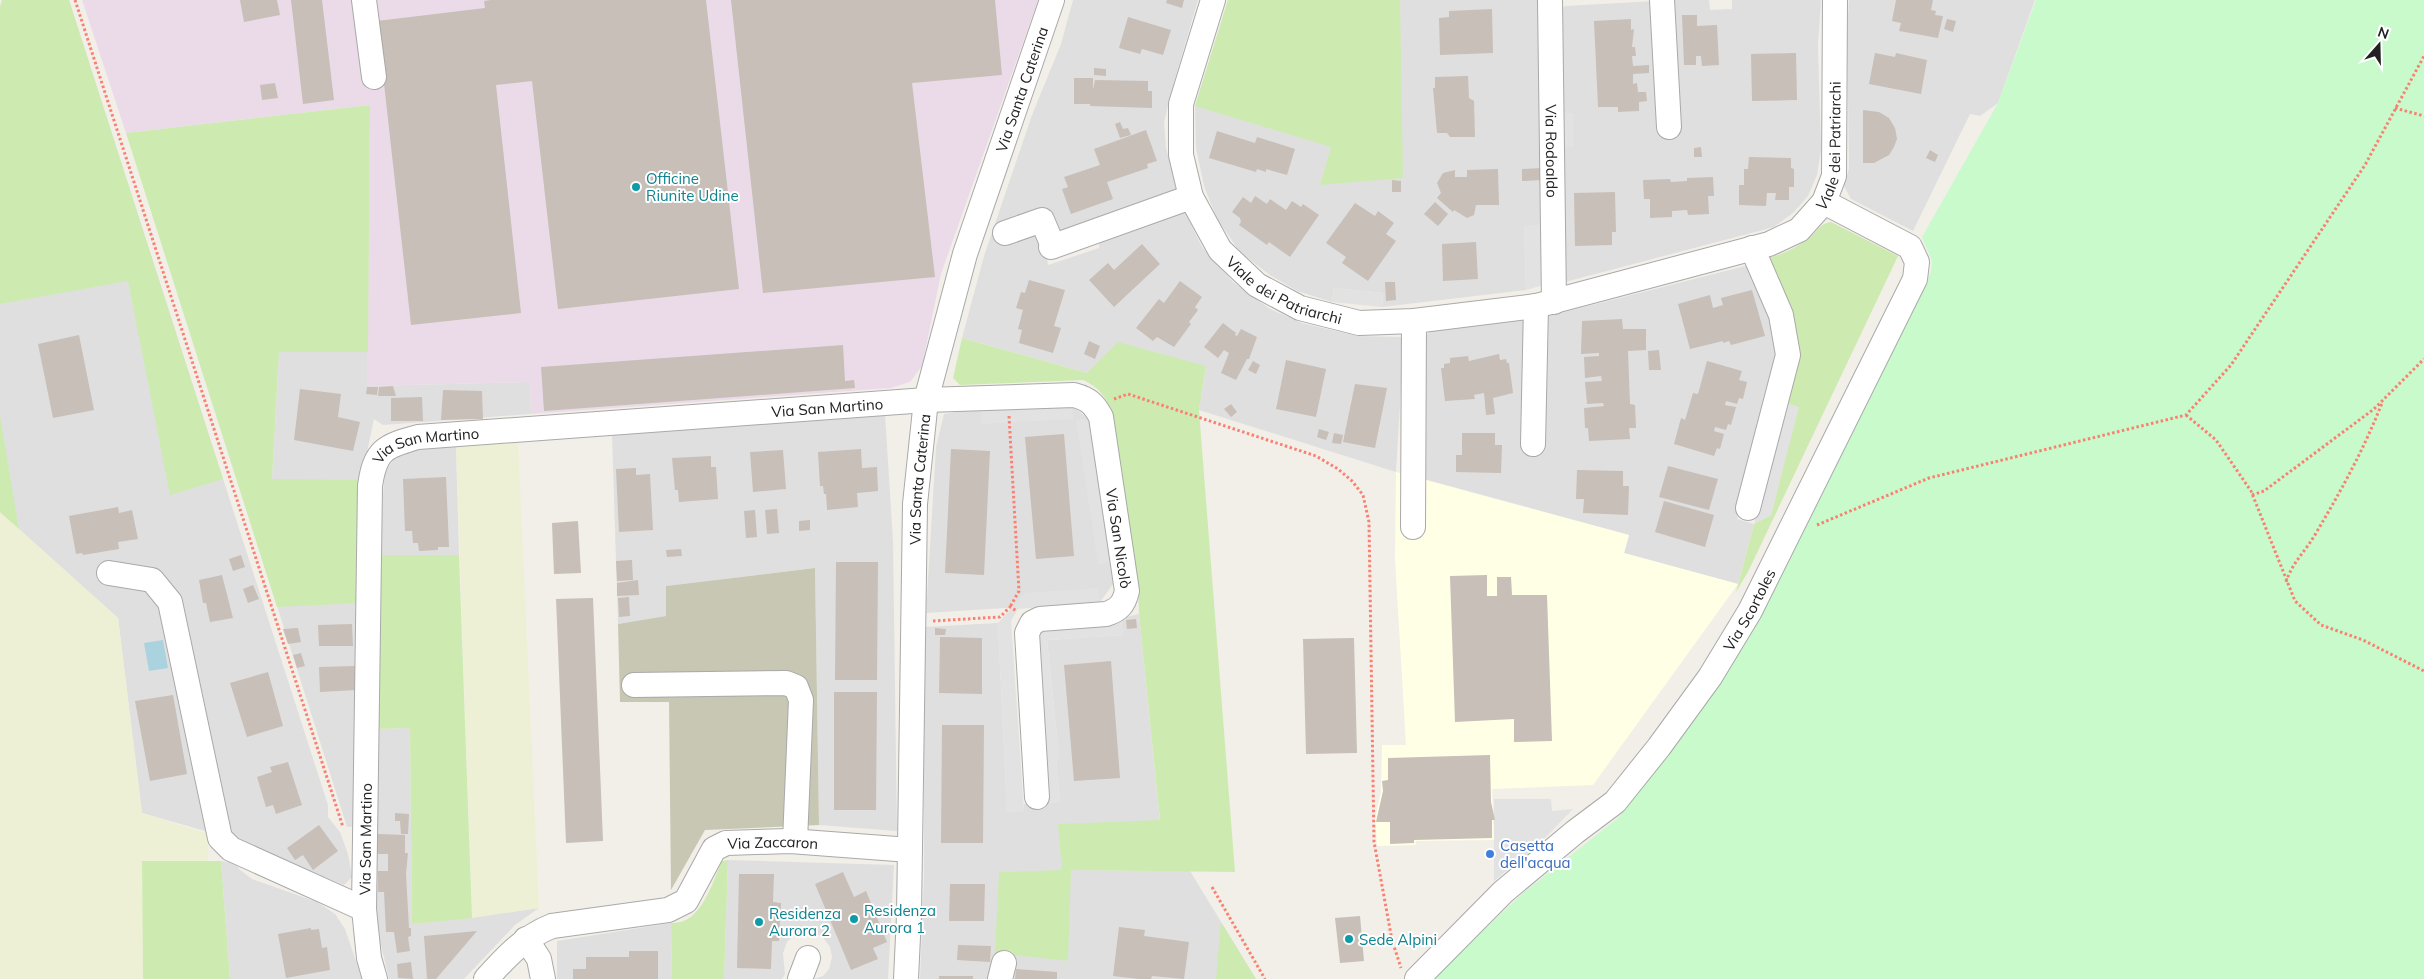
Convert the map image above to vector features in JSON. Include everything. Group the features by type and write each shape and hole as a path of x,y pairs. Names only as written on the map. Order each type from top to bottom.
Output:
{"street":[{"path":"364,0 374,77"},
{"name":"Via Santa Caterina","path":"906,979 910,850 915,504 926,400 965,254 1052,0"},
{"name":"Viale dei Patriarchi","path":"1213,0 1182,104 1181,155 1191,197 1220,250 1257,285 1300,308 1359,322 1414,321 1545,304 1769,244 1799,230 1824,202 1834,176 1835,0"},
{"name":"Via Rodoaldo","path":"1545,304 1550,0"},
{"path":"1662,0 1669,127"},
{"path":"1005,234 1042,220 1052,247 1191,197"},
{"name":"Via Scortoles","path":"1409,975 1574,832 1615,802 1659,748 1710,677 1750,611 1915,279 1917,262 1910,247 1824,202"},
{"path":"1748,508 1788,355 1781,315 1752,248"},
{"path":"1534,444 1545,304"},
{"path":"1413,527 1414,321"},
{"path":"926,400 1074,395 1086,399 1095,406 1101,417"},
{"name":"Via San Martino","path":"375,979 370,958 364,909 370,486 373,464 390,445 418,438 926,400"},
{"name":"Via San Nicolò","path":"1032,623 1040,619 1106,614 1116,611 1124,602 1127,591 1101,417"},
{"name":"Via San Martino","path":"109,573 152,580 170,602 220,838 231,848 364,909"},
{"path":"1032,623 1026,633 1026,644 1038,797"},
{"path":"634,685 786,682 796,687 801,700 795,841"},
{"name":"Via Zaccaron","path":"486,979 526,939 552,926 668,910 686,901 714,849 726,843 795,841 910,850"},
{"path":"526,939 539,959 543,979"}],"path":[{"path":"76,0 347,840 365,849"},
{"path":"1794,525 1814,526 1929,478 2186,415 2236,357 2366,166 2424,56"},
{"path":"2396,108 2424,116"},
{"path":"2252,495 2264,491 2323,449 2383,400 2424,359"},
{"path":"1101,417 1111,401 1119,395 1128,394 1316,456 1338,469 1363,495 1369,522 1374,842 1392,940 1409,975"},
{"path":"912,622 1000,617 1010,607 1019,591 1008,398"},
{"path":"2286,582 2291,567 2315,536 2368,441 2383,400"},
{"path":"2186,415 2216,440 2252,495 2295,601 2321,625 2363,640 2424,671"},
{"path":"1010,607 1032,623"},
{"path":"1212,887 1265,979"}],"shaded area":[{"path":"2,0 69,0 328,805 328,817 340,832 348,854 352,877 344,885 237,840 142,813 118,618 0,512 0,7"},
{"path":"82,0 1038,0 941,274 922,366 910,382 891,388 531,414 530,382 367,386 370,105 126,133"},
{"path":"1073,0 1198,0 1164,122 1166,148 1177,189 1044,237 1048,265 1099,248 1100,237 1174,209 1185,212 1202,247 1233,282 1270,309 1302,323 1357,336 1404,337 1396,472 1199,410 1206,366 1087,373 962,338 984,256 1032,115 1061,44"},
{"path":"1228,0 1542,0 1546,225 1524,226 1526,290 1382,307 1383,293 1334,288 1332,302 1297,291 1270,275 1240,252 1217,219 1204,186 1196,148 1195,107"},
{"path":"1709,0 1710,10 1732,9 1732,0 1821,0 1818,45 1821,149 1817,175 1808,196 1793,213 1774,227 1565,282 1560,10 1565,6"},
{"path":"1849,0 2035,0 1998,103 1980,116 1970,114 1913,231 1851,199 1844,186 1849,168 1847,32"},
{"path":"1560,113 1573,113 1574,147 1561,147"},
{"path":"1543,224 1544,285 1526,290 1524,226"},
{"path":"1749,265 1779,325 1777,359 1737,519 1754,524 1738,584 1624,553 1629,535 1424,479 1425,342 1426,335 1432,331 1545,317"},
{"path":"1334,288 1383,293 1382,307 1332,302"},
{"path":"279,352 368,352 367,386 530,382 531,414 383,425 374,419 361,480 360,826 347,827 240,489 272,479"},
{"path":"1785,403 1799,407 1771,515 1754,524"},
{"path":"1072,405 1088,419 1113,584 1100,602 926,613 936,447 944,414 981,408"},
{"path":"1072,405 1073,419 981,424 981,408"},
{"path":"885,414 893,541 897,831 819,825 815,568 666,586 666,616 618,624 612,434"},
{"path":"1088,419 1111,562 1098,564 1076,420"},
{"path":"518,439 539,908 472,918 456,445"},
{"path":"456,445 459,555 378,555 385,472 395,458 413,449"},
{"path":"1396,472 1629,535 1624,553 1738,584 1593,785 1492,789 1494,840 1416,841 1416,845 1377,846 1375,819 1381,791 1382,745 1406,745 1395,559"},
{"path":"0,512 118,618 142,813 209,834 208,861 142,861 143,979 0,979"},
{"path":"815,568 819,825 705,830 671,890 669,702 620,702 618,624 666,616 666,586"},
{"path":"1098,588 1100,602 1018,609 1011,621 1024,811 1007,813 998,623 1025,593"},
{"path":"1139,614 1160,821 1071,870 1190,871 1256,979 920,979 924,875 924,627 998,623 1007,812 1024,811 1024,804 1060,802 1056,762 1059,755 1047,640 1123,635 1121,618"},
{"path":"1121,618 1123,635 1047,640 1059,755 1056,762 1060,802 1044,803 1033,635 1041,628"},
{"path":"410,728 412,924 539,908 515,925 464,979 389,979 372,907 374,729"},
{"path":"1494,799 1551,799 1552,811 1573,809 1538,845 1494,881"},
{"path":"728,860 894,865 888,979 814,979 823,976 829,969 832,957 830,947 822,936 812,932 795,934 787,942 783,953 785,974 782,979 724,979"},
{"path":"221,861 235,863 240,870 252,879 317,902 335,914 345,929 362,979 230,979"},
{"path":"671,923 672,979 557,979 557,941"}],"green space":[{"path":"2,0 69,0 223,479 170,495 128,281 0,304 0,7"},
{"path":"1228,0 1400,0 1403,178 1320,185 1331,147 1195,106"},
{"path":"2036,0 2424,0 2424,979 1432,979 1523,893 1618,818 1682,735 1750,634 1931,272 1932,261 1922,237 1998,103"},
{"path":"370,105 368,352 279,352 272,479 361,480 361,603 277,607 126,133"},
{"path":"1831,222 1898,256 1748,572 1736,592 1754,524 1771,515 1798,407 1785,403 1797,365 1765,259 1794,248 1809,238 1821,226"},
{"path":"962,338 1087,373 1118,342 1206,366 1199,410 1235,872 1071,870 1068,961 995,953 999,872 1062,870 1058,824 1160,820 1139,614 1138,581 1112,414 1102,394 1094,386 1083,380 960,385 953,378"},
{"path":"0,416 19,529 0,512"},
{"path":"378,555 459,555 472,918 412,924 410,728 374,729"},
{"path":"728,860 724,979 672,979 671,923 681,922 698,910 709,891 722,861"},
{"path":"142,861 221,861 230,979 143,979"},
{"path":"1221,922 1256,979 1216,979"}],"water":[{"path":"163,640 168,668 149,671 144,643"}],"building":[{"path":"240,0 277,0 280,15 244,22"},
{"path":"291,0 322,0 334,100 303,104"},
{"name":"Officine Riunite Udine","path":"706,0 739,289 558,309 532,81 496,85 521,313 411,325 377,21 485,8 484,1"},
{"name":"Officine Riunite Udine","path":"731,0 995,0 1002,75 912,83 935,277 763,293"},
{"path":"1167,0 1184,0 1182,8 1166,3"},
{"path":"1896,0 1933,0 1931,10 1936,11 1935,15 1943,16 1938,38 1899,31 1901,23 1892,21"},
{"path":"1492,9 1493,53 1440,55 1439,18 1449,17 1449,11"},
{"path":"1682,15 1697,15 1697,26 1717,25 1719,65 1702,66 1701,56 1696,56 1696,65 1684,65"},
{"path":"1128,17 1171,30 1163,55 1142,49 1140,54 1119,48"},
{"path":"1631,19 1631,30 1634,29 1632,47 1635,47 1636,56 1632,56 1633,66 1649,65 1649,73 1633,74 1633,84 1637,83 1638,92 1646,92 1647,101 1639,102 1639,111 1618,112 1618,107 1598,107 1594,21"},
{"path":"1947,19 1956,21 1953,32 1944,29"},
{"path":"1796,53 1797,100 1752,101 1751,54"},
{"path":"1875,53 1895,57 1896,53 1927,60 1921,94 1869,84"},
{"path":"1094,68 1106,69 1106,76 1094,75"},
{"path":"1468,76 1469,98 1474,101 1475,137 1450,137 1447,133 1437,133 1433,88 1435,88 1435,77"},
{"path":"1074,78 1093,78 1093,90 1095,80 1148,81 1148,91 1152,91 1152,108 1074,104"},
{"path":"275,83 278,98 262,100 260,85"},
{"path":"1863,110 1879,112 1889,118 1895,128 1897,139 1894,147 1889,155 1874,163 1863,163"},
{"path":"1120,122 1123,129 1128,128 1131,135 1120,138 1115,124"},
{"path":"1146,130 1157,161 1147,164 1148,168 1107,182 1113,199 1071,214 1062,189 1068,187 1064,177 1100,165 1094,149"},
{"path":"1217,131 1255,143 1257,137 1295,149 1287,175 1266,169 1266,172 1257,169 1256,172 1209,158"},
{"path":"1701,147 1702,157 1694,157 1694,148"},
{"path":"1930,150 1938,155 1935,162 1926,158"},
{"path":"1749,157 1791,158 1791,168 1794,169 1794,187 1789,187 1789,200 1775,200 1776,193 1767,193 1766,206 1739,205 1739,185 1744,185 1744,169 1748,169"},
{"path":"1542,168 1542,180 1522,181 1522,169"},
{"path":"1498,169 1499,205 1476,205 1474,215 1467,218 1454,210 1453,212 1437,198 1441,193 1437,183 1443,173 1455,170 1455,177 1467,177 1467,170"},
{"path":"1713,177 1714,196 1708,196 1709,214 1688,215 1687,210 1672,211 1672,217 1650,218 1650,199 1644,199 1643,180 1670,179 1671,182 1687,181 1687,178"},
{"path":"1392,180 1401,181 1401,192 1392,192"},
{"path":"1615,192 1616,232 1612,232 1612,245 1575,246 1574,193"},
{"path":"1255,196 1267,204 1270,199 1286,210 1292,201 1301,207 1303,204 1319,215 1290,257 1269,242 1267,245 1239,225 1241,222 1240,218 1232,212 1243,197 1251,203"},
{"path":"1435,202 1448,214 1438,226 1424,214"},
{"path":"1355,203 1375,216 1378,211 1394,223 1386,234 1396,241 1368,281 1342,263 1346,257 1326,243"},
{"path":"1476,242 1478,279 1443,281 1442,244"},
{"path":"1142,244 1160,264 1114,307 1089,280 1108,263 1114,270"},
{"path":"1029,280 1065,290 1054,326 1061,328 1053,353 1019,343 1022,330 1018,329 1023,310 1016,308 1021,292 1025,293"},
{"path":"1180,281 1202,297 1195,307 1198,310 1189,322 1191,324 1174,347 1157,337 1153,341 1136,328 1159,299 1164,303"},
{"path":"1385,282 1395,282 1396,300 1386,301"},
{"path":"1752,290 1765,336 1731,345 1729,341 1723,343 1723,341 1690,349 1678,304 1710,295 1713,308 1723,305 1721,298"},
{"path":"1622,319 1623,329 1646,329 1646,350 1628,351 1630,404 1635,405 1636,428 1629,428 1630,439 1589,441 1588,428 1585,428 1584,408 1604,406 1603,403 1587,404 1585,382 1602,381 1601,376 1585,378 1584,357 1599,356 1599,353 1581,354 1582,321"},
{"path":"1223,323 1236,333 1235,335 1237,336 1241,329 1257,337 1249,359 1247,359 1236,380 1221,373 1229,353 1224,350 1218,358 1204,347"},
{"path":"79,335 94,410 53,418 38,344"},
{"path":"1089,341 1100,346 1095,359 1084,354"},
{"path":"843,345 845,381 854,380 855,388 544,411 541,367"},
{"path":"1659,350 1661,370 1649,370 1648,351"},
{"path":"1499,354 1500,360 1506,359 1507,363 1509,363 1513,393 1493,398 1495,414 1486,415 1484,393 1474,395 1475,399 1445,401 1441,368 1444,368 1444,364 1450,363 1450,358 1468,356 1469,361"},
{"path":"1286,360 1326,369 1316,417 1276,409"},
{"path":"1253,361 1260,365 1256,374 1248,370"},
{"path":"1707,361 1742,371 1739,380 1747,382 1743,399 1739,398 1737,404 1726,401 1725,405 1736,407 1731,425 1728,424 1726,430 1715,427 1714,431 1724,434 1720,449 1717,448 1714,456 1674,444 1681,418 1685,420 1693,393 1698,394"},
{"path":"1355,384 1387,388 1375,448 1343,442"},
{"path":"393,386 396,396 378,396 379,387"},
{"path":"367,387 378,387 377,395 366,394"},
{"path":"300,389 341,394 338,417 360,422 353,451 294,440"},
{"path":"443,390 482,391 483,419 441,420"},
{"path":"422,397 423,421 391,421 391,398"},
{"path":"1231,404 1237,412 1231,417 1224,409"},
{"path":"1319,429 1329,432 1326,440 1317,437"},
{"path":"1334,433 1343,435 1341,444 1332,443"},
{"path":"1462,433 1495,433 1495,445 1502,445 1501,473 1456,472 1456,455 1462,455"},
{"path":"1064,434 1074,556 1036,559 1025,437"},
{"path":"861,449 862,468 877,467 878,491 857,493 858,507 827,510 826,494 824,494 823,486 820,486 818,452"},
{"path":"951,449 990,451 984,575 945,573"},
{"path":"783,450 786,489 753,492 750,452"},
{"path":"711,456 711,467 716,467 718,499 679,502 678,490 675,490 672,458"},
{"path":"1668,466 1718,479 1709,510 1659,497"},
{"path":"636,468 636,475 650,474 653,530 619,532 616,469"},
{"path":"1577,470 1623,471 1623,486 1629,486 1628,515 1583,513 1584,499 1576,499"},
{"path":"446,477 449,547 438,547 438,550 419,551 418,543 413,543 412,531 405,531 403,479"},
{"path":"1664,501 1714,515 1705,547 1655,532"},
{"path":"118,507 119,513 132,510 138,539 118,542 119,549 83,555 82,553 76,554 69,516"},
{"path":"777,509 779,533 767,534 765,510"},
{"path":"755,510 757,537 746,538 744,511"},
{"path":"810,520 810,530 799,531 799,521"},
{"path":"578,521 581,573 554,574 552,523"},
{"path":"681,549 682,556 667,557 666,550"},
{"path":"241,555 245,567 233,571 229,559"},
{"path":"632,560 633,580 617,581 616,561"},
{"path":"836,562 878,562 877,680 835,680"},
{"path":"222,575 233,618 210,622 206,603 203,603 199,580"},
{"path":"1487,575 1487,596 1497,596 1497,577 1511,577 1512,595 1547,595 1552,741 1514,742 1514,719 1455,722 1450,576"},
{"path":"638,580 639,595 617,596 617,583"},
{"path":"253,585 259,599 248,603 243,589"},
{"path":"629,597 630,616 619,617 618,598"},
{"path":"593,598 603,841 566,843 556,599"},
{"path":"1136,619 1137,628 1127,629 1126,620"},
{"path":"352,624 353,646 319,646 318,625"},
{"path":"298,628 301,642 288,644 283,629"},
{"path":"935,628 946,629 945,635 935,635"},
{"path":"940,637 982,638 982,694 939,693"},
{"path":"1354,638 1357,753 1306,754 1303,639"},
{"path":"301,653 305,666 297,668 293,655"},
{"path":"1111,661 1120,778 1074,781 1064,665"},
{"path":"355,666 356,690 320,692 319,667"},
{"path":"268,672 283,726 247,737 230,683"},
{"path":"834,692 877,692 876,810 834,810"},
{"path":"173,695 187,774 150,781 135,701"},
{"path":"942,725 984,725 983,843 941,843"},
{"path":"1490,755 1491,802 1495,820 1492,820 1492,838 1414,840 1414,843 1390,844 1390,822 1376,822 1383,791 1382,781 1388,780 1388,758"},
{"path":"288,762 302,805 276,814 273,805 266,807 257,777 272,772 270,767"},
{"path":"395,813 409,814 408,834 401,834 400,821 395,821"},
{"path":"319,825 338,851 313,870 303,855 295,860 287,848"},
{"path":"378,834 405,835 405,853 408,853 406,874 409,928 411,928 411,936 408,937 410,951 397,953 394,932 386,932 384,892 378,892 378,871 388,871 388,854 377,854"},
{"name":"Residenza Aurora 1","path":"843,872 854,897 866,891 887,942 873,948 878,959 851,970 815,884"},
{"name":"Residenza Aurora 2","path":"739,874 774,874 773,902 781,903 779,941 772,941 771,969 737,968"},
{"path":"950,884 985,884 984,921 949,921"},
{"name":"Sede Alpini","path":"1360,916 1364,961 1340,963 1335,918"},
{"path":"1119,927 1145,930 1144,936 1189,942 1184,979 1152,976 1151,979 1139,979 1113,976"},
{"path":"311,928 311,930 319,929 322,948 327,947 330,970 286,978 278,934"},
{"path":"477,931 436,979 427,979 424,936"},
{"path":"958,945 991,946 990,962 957,960"},
{"path":"629,951 658,951 658,979 573,979 573,969 586,969 586,957 629,957"},
{"path":"411,962 413,979 398,978 397,964"},
{"path":"1016,969 1057,972 1057,979 1015,979"},
{"path":"939,976 973,976 973,979 939,979"}],"place":[{"name":"Officine Riunite Udine","path":"636,187"},
{"name":"Casetta dell'acqua","path":"1490,854"},
{"name":"Residenza Aurora 1","path":"854,919"},
{"name":"Residenza Aurora 2","path":"759,922"},
{"name":"Sede Alpini","path":"1349,939"}]}
